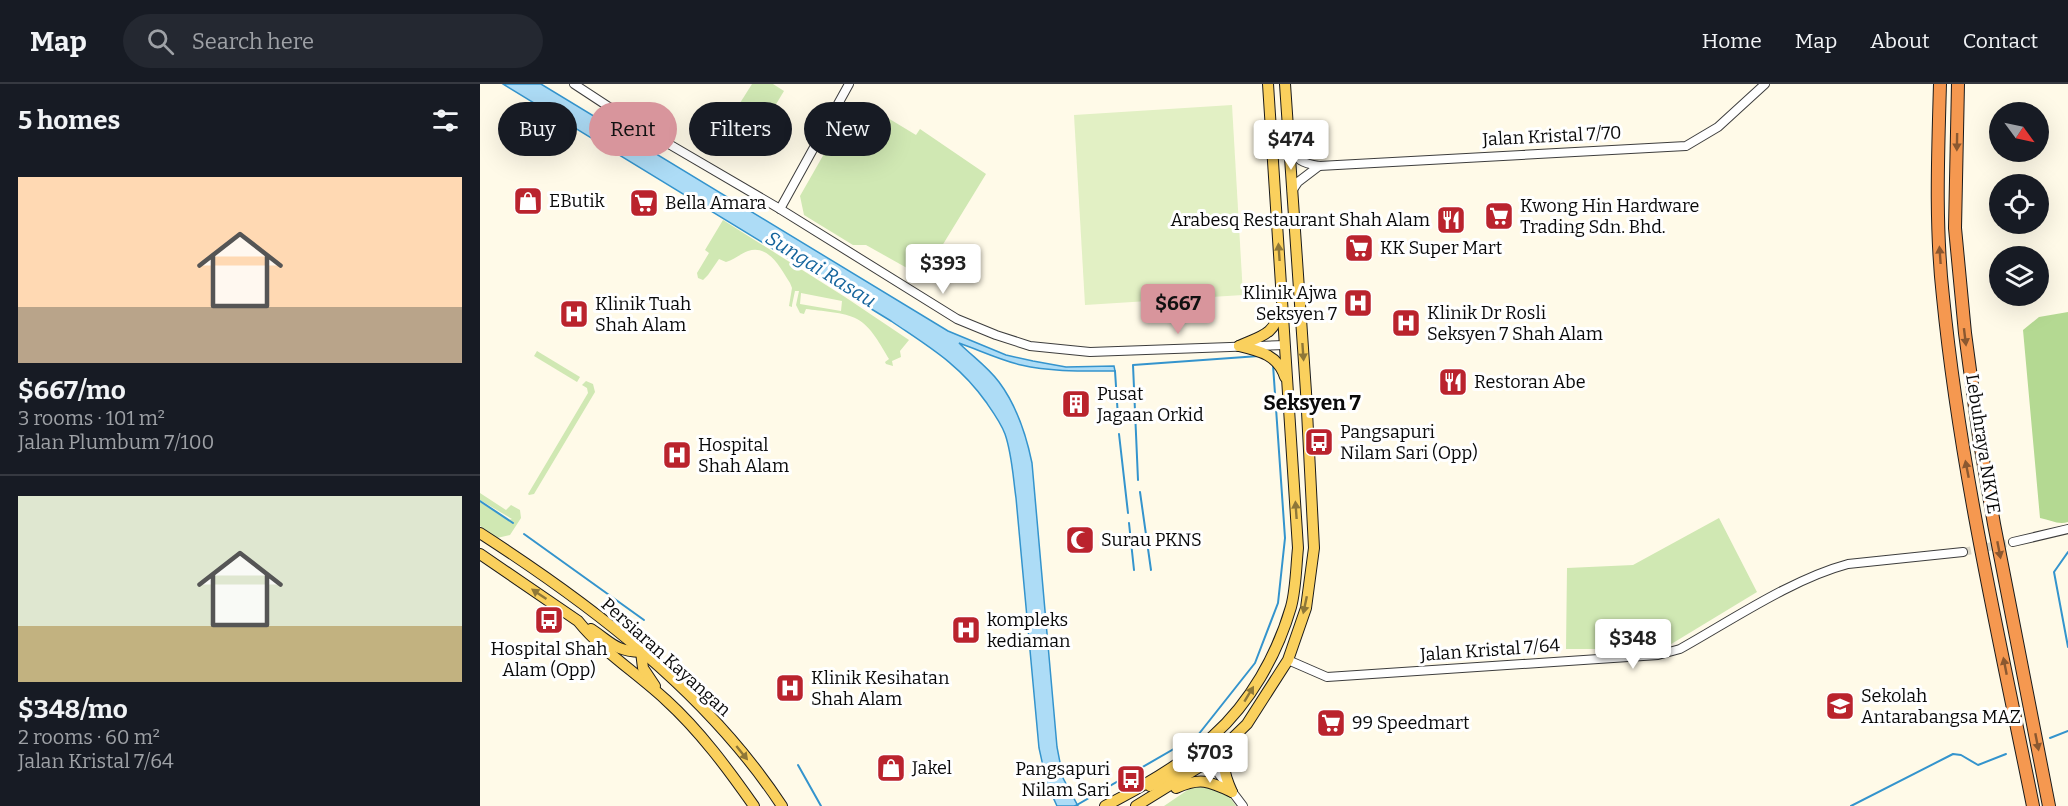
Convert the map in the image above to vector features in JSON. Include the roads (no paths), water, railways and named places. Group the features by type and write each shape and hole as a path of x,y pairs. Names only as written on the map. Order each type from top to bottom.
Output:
{"highway":[{"name":"Lebuhraya NKVE","path":"1940,84 1938,227 1947,334 1961,438 2033,806"},
{"name":"Lebuhraya NKVE","path":"1959,84 1955,228 1963,322 1990,502 2049,806"}],"main road":[{"path":"1105,806 1130,793 1194,752 1214,736 1244,704 1273,654 1291,606 1298,548 1269,84"},
{"path":"1232,792 1225,776 1224,764 1228,751 1288,660 1306,608 1314,548 1306,392 1284,84"},
{"path":"1286,345 1294,331 1295,243"},
{"path":"1239,345 1268,333 1275,326 1282,298"},
{"path":"1239,345 1269,354 1277,361 1288,387"},
{"name":"Persiaran Kayangan","path":"480,533 586,607 641,652 702,708 735,744 782,806"},
{"name":"Persiaran Kayangan","path":"480,554 578,621 590,636 664,698 682,715 754,806"},
{"path":"578,621 618,648 641,652 643,668 664,698"},
{"path":"1136,806 1209,761 1247,724"},
{"path":"1130,793 1154,785 1190,764 1201,760 1209,761"},
{"path":"1147,800 1201,780 1232,792"}],"street":[{"path":"574,84 638,126 780,209 957,319 1030,346 1090,352 1286,345"},
{"path":"780,209 849,84"},
{"name":"Jalan Kristal 7/70","path":"1319,166 1686,146 1718,127 1765,84"},
{"path":"1288,142 1297,159 1306,164 1319,166"},
{"path":"1292,191 1298,182 1319,166"},
{"path":"2013,542 2068,529"},
{"name":"Jalan Kristal 7/64","path":"1288,660 1327,677 1658,656 1680,649 1809,577 1833,568 1848,564 1963,552"},
{"path":"1209,761 1243,806"}],"water":[{"path":"503,84 541,84 571,102 532,102"},
{"path":"577,106 589,113 589,137 577,129"},
{"path":"621,156 660,156 948,331 1006,355 1033,361 1066,367 1114,366 1115,371 1044,369 1021,365 959,343 990,371 1005,391 1020,421 1030,452 1057,747 1063,778 1078,806 1057,806 1047,784 1039,748 1016,498 1011,458 1005,434 991,410 965,377 943,357 891,321"}],"waterway":[{"path":"1138,480 1133,365 1259,356"},
{"path":"1075,806 1198,735 1255,663 1278,603 1285,538 1273,365"},
{"path":"1115,371 1118,417"},
{"path":"1119,434 1128,513"},
{"path":"1140,492 1151,570"},
{"path":"480,501 513,523"},
{"path":"1129,523 1134,570"},
{"path":"524,534 644,620"},
{"name":"Sungai Rasau","path":"2068,552 2054,572 2068,647"},
{"name":"Sungai Rasau","path":"2050,738 2068,731"},
{"name":"Sungai Rasau","path":"1851,806 1953,754 1961,755 1978,765 2006,754"},
{"path":"798,765 821,806"}],"tunnel":[{"path":"1963,552 2013,542"}],"place":[{"name":"EButik","path":"528,201"},
{"name":"Bella Amara","path":"644,203"},
{"name":"Kwong Hin Hardware Trading Sdn. Bhd.","path":"1499,216"},
{"name":"Arabesq Restaurant Shah Alam","path":"1451,220"},
{"name":"KK Super Mart","path":"1359,248"},
{"name":"Klinik Ajwa Seksyen 7","path":"1358,303"},
{"name":"Klinik Tuah Shah Alam","path":"574,314"},
{"name":"Klinik Dr Rosli Seksyen 7 Shah Alam","path":"1406,323"},
{"name":"Restoran Abe","path":"1453,382"},
{"name":"Pusat Jagaan Orkid","path":"1076,404"},
{"name":"Pangsapuri Nilam Sari (Opp)","path":"1319,442"},
{"name":"Hospital Shah Alam","path":"677,455"},
{"name":"Surau PKNS","path":"1080,540"},
{"name":"Hospital Shah Alam (Opp)","path":"549,620"},
{"name":"kompleks kediaman","path":"966,630"},
{"name":"Klinik Kesihatan Shah Alam","path":"790,688"},
{"name":"Sekolah Antarabangsa MAZ","path":"1840,706"},
{"name":"99 Speedmart","path":"1331,723"},
{"name":"Jakel","path":"891,768"},
{"name":"Pangsapuri Nilam Sari","path":"1131,779"}],"district":[{"name":"Seksyen 7","path":"1312,403"}]}
